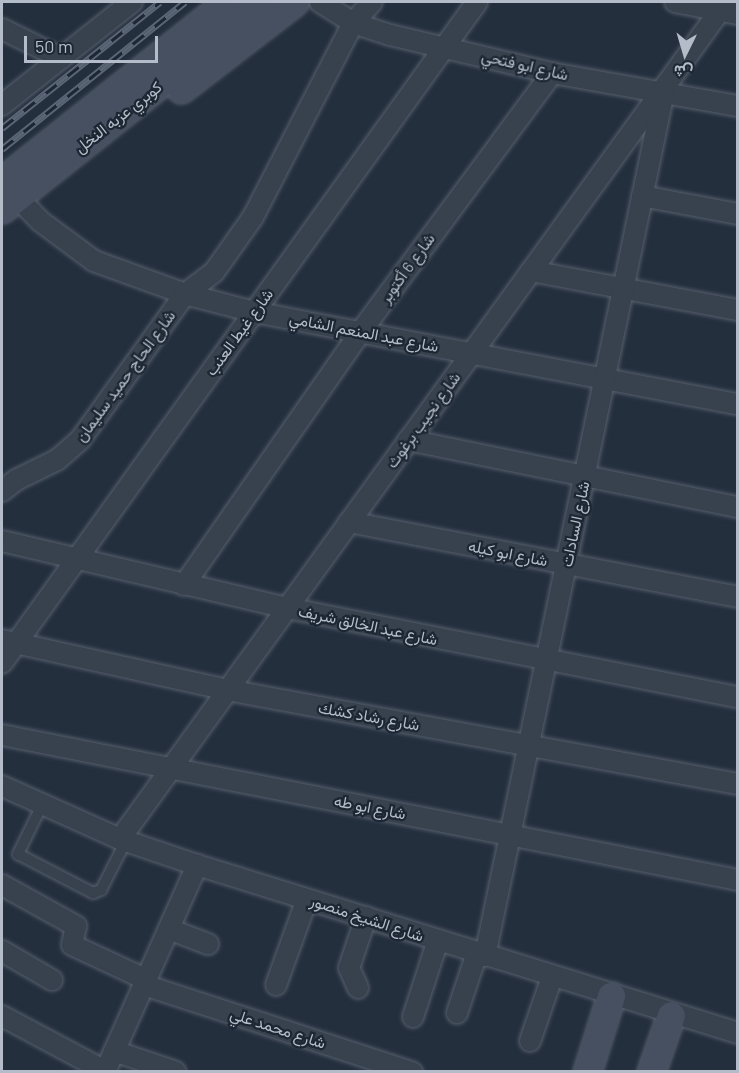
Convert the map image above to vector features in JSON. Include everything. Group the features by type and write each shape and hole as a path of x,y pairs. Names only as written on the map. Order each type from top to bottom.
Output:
{"main road":[{"name":"كوبري عزبه النخل","path":"7,196 177,43 227,2"},
{"name":"كوبري عزبه النخل","path":"74,138 150,91 262,2"},
{"path":"150,91 168,94 185,87 294,2"},
{"path":"587,1071 611,996"},
{"path":"651,1071 671,1015"}],"street":[{"path":"2,105 132,2"},
{"name":"شارع ابو فتحي","path":"320,2 353,23 552,73 738,106"},
{"name":"شارع الحاج حميد سليمان","path":"2,491 15,480 57,460 80,440 185,294 214,272 253,217 353,23 372,2"},
{"name":"شارع غيط العنب","path":"2,663 9,641 75,561 477,2"},
{"path":"675,2 728,9"},
{"name":"شارع نجيب برغوث","path":"123,840 171,768 531,271 662,92 728,9"},
{"path":"2,29 61,58"},
{"name":"شارع 6 أكتوبر","path":"184,585 362,330 552,73"},
{"name":"شارع السادات","path":"457,1013 481,954 510,835 662,92"},
{"name":"شارع عبد المنعم الشامي","path":"7,196 94,261 124,275 185,294 254,312 362,330 738,404"},
{"path":"642,196 738,213"},
{"path":"531,271 738,310"},
{"path":"408,440 738,507"},
{"name":"شارع ابو كيله","path":"349,522 738,597"},
{"name":"شارع عبد الخالق شريف","path":"2,541 75,561 287,608 546,661 738,697"},
{"name":"شارع رشاد كشك","path":"9,641 227,690 738,784"},
{"name":"شارع ابو طه","path":"2,735 738,880"},
{"name":"شارع الشيخ منصور","path":"2,786 123,840 197,865 671,1015 738,1033"},
{"path":"2,1016 105,1071 197,865"},
{"name":"شارع محمد علي","path":"2,885 76,926 72,945 146,982 412,1071"},
{"path":"276,986 307,898"},
{"path":"358,988 349,968 366,917"},
{"path":"169,930 208,944"},
{"path":"413,1017 438,940"},
{"path":"2,951 52,980"},
{"path":"530,1041 552,977"},
{"path":"114,1051 176,1071"}],"lane":[{"path":"42,805 18,854 93,893 101,890 123,840"}],"railway":[{"path":"2,128 160,2"},
{"path":"2,149 185,2"}]}
